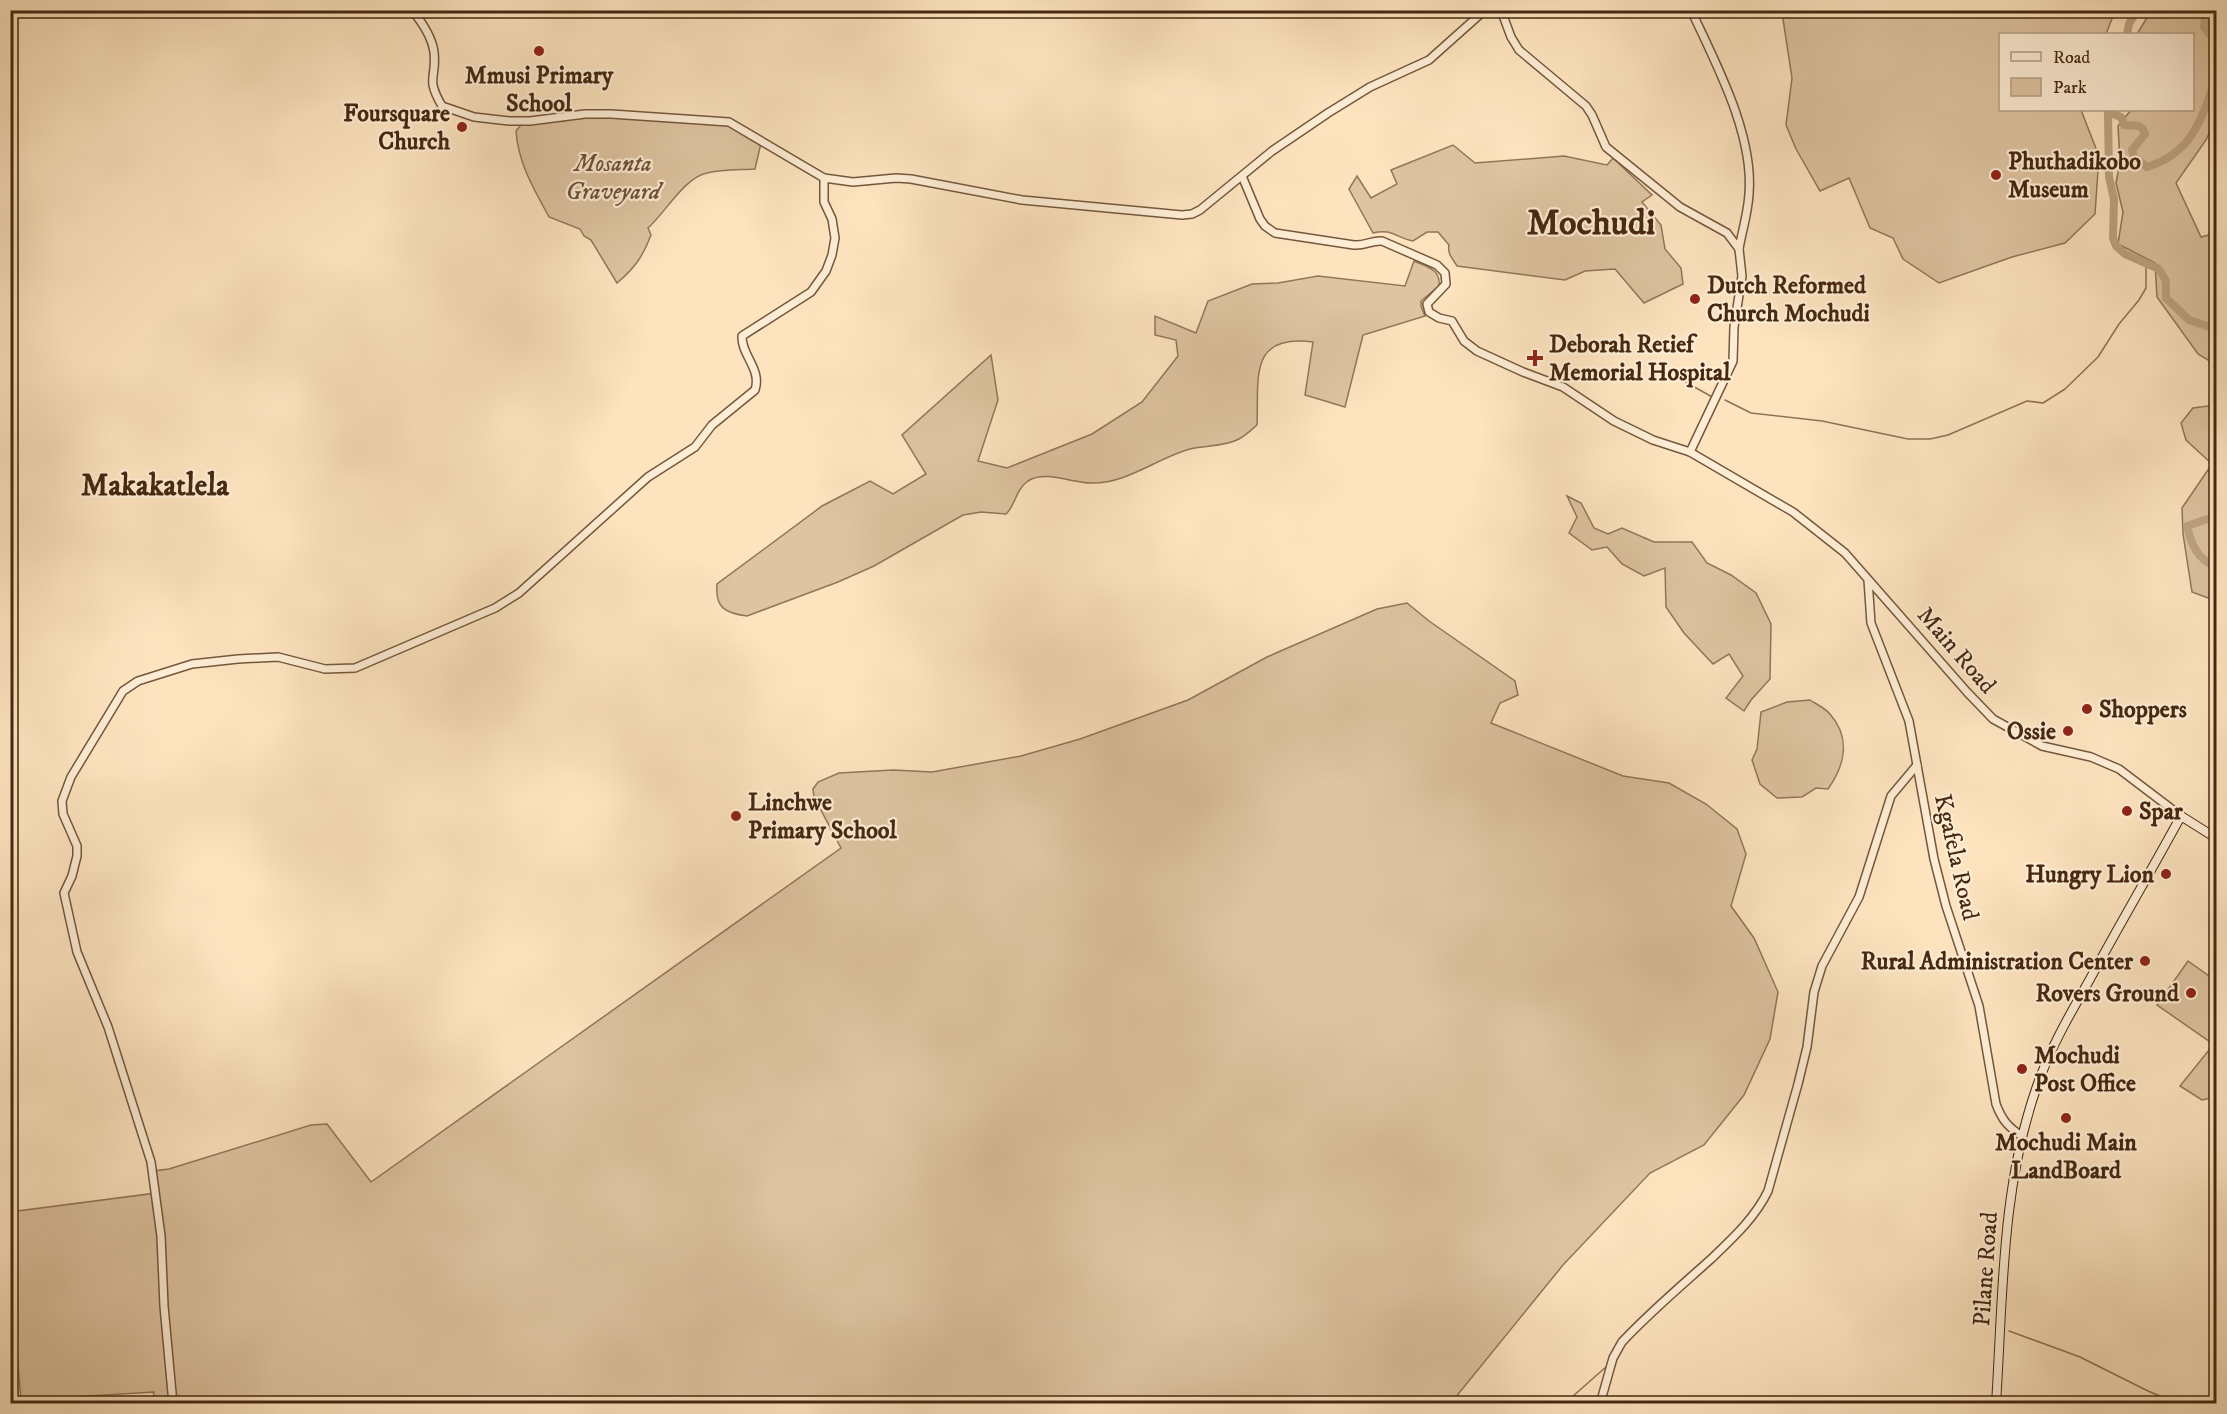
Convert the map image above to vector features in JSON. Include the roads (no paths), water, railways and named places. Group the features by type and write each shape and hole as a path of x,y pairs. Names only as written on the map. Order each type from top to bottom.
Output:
{"main road":[{"name":"Main Road","path":"2181,816 2217,838"},
{"name":"Pilane Road","path":"1996,1404 2005,1232 2022,1136 2036,1087 2050,1054 2181,816"}],"street":[{"path":"412,10 434,48 432,87 442,106 474,117 509,122 585,114 610,114 729,122 824,178 853,182 911,179 1022,200 1182,215 1200,210 1272,151 1370,87 1429,60 1485,10"},
{"path":"1501,10 1511,37 1519,50 1586,106 1606,147 1680,207 1727,233 1739,249"},
{"path":"1690,452 1733,361 1735,320 1742,276 1739,249 1749,194 1745,151 1736,115 1691,10"},
{"name":"Main Road","path":"1242,176 1260,219 1269,230 1275,233 1362,246 1376,240 1383,241 1437,265 1445,273 1446,284 1427,304 1429,312 1439,318 1452,321 1464,341 1477,351 1563,387 1614,421 1653,440 1690,452 1802,518 1845,553 1993,718 2042,746 2091,757 2119,769 2181,816"},
{"path":"174,1404 152,1161 108,1027 75,945 64,893 72,876 77,846 63,814 62,801 76,767 123,691 138,681 192,664 238,659 278,657 325,669 356,668 495,608 519,593 648,477 695,447 712,425 755,390 757,383 754,368 742,344 742,336 811,292 826,271 832,255 835,238 832,219 825,202 824,178"},
{"name":"Kgafela Road","path":"1869,580 1871,623 1905,706 1911,729 1934,859 1946,906 1979,1006 1996,1104 2006,1125 2022,1136"},
{"path":"1600,1404 1612,1358 1622,1342 1723,1247 1763,1202 1798,1084 1807,1047 1814,992 1822,966 1859,897 1891,796 1917,765"}],"waterway":[{"path":"2127,33 2129,24 2137,10"},
{"path":"2206,10 2204,27 2216,42"},
{"path":"2216,77 2194,132 2175,153 2147,167 2134,157 2132,150 2145,134 2143,130 2139,126 2124,125 2121,117 2108,112 2109,177 2114,199 2113,238 2116,246 2125,254 2159,269 2166,281 2166,298 2189,320 2216,329"},
{"path":"1725,400 1751,413 1822,421 1908,439 1930,439 1948,435 2027,401 2043,403 2065,389 2098,357 2119,324 2139,300 2146,288 2146,263"},
{"path":"1673,375 1714,398"},
{"path":"2216,516 2187,526 2196,551 2216,568"},
{"path":"2009,1331 2080,1357 2179,1404"},
{"path":"1564,1404 1606,1367"}],"place":[{"name":"Mmusi Primary School","path":"539,51"},
{"name":"Foursquare Church","path":"462,127"},
{"name":"Phuthadikobo Museum","path":"1996,175"},
{"name":"Dutch Reformed Church Mochudi","path":"1695,299"},
{"name":"Deborah Retief Memorial Hospital","path":"1535,358"},
{"name":"Shoppers","path":"2087,709"},
{"name":"Ossie","path":"2068,731"},
{"name":"Spar","path":"2127,811"},
{"name":"Linchwe Primary School","path":"736,816"},
{"name":"Hungry Lion","path":"2166,874"},
{"name":"Rural Administration Center","path":"2145,961"},
{"name":"Rovers Ground","path":"2191,993"},
{"name":"Mochudi Post Office","path":"2022,1069"},
{"name":"Mochudi Main LandBoard","path":"2066,1118"}],"district":[{"name":"Mochudi","path":"1591,221"},
{"name":"Makakatlela","path":"155,485"}],"park label":[{"name":"Mosanta Graveyard","path":"613,177"}]}
